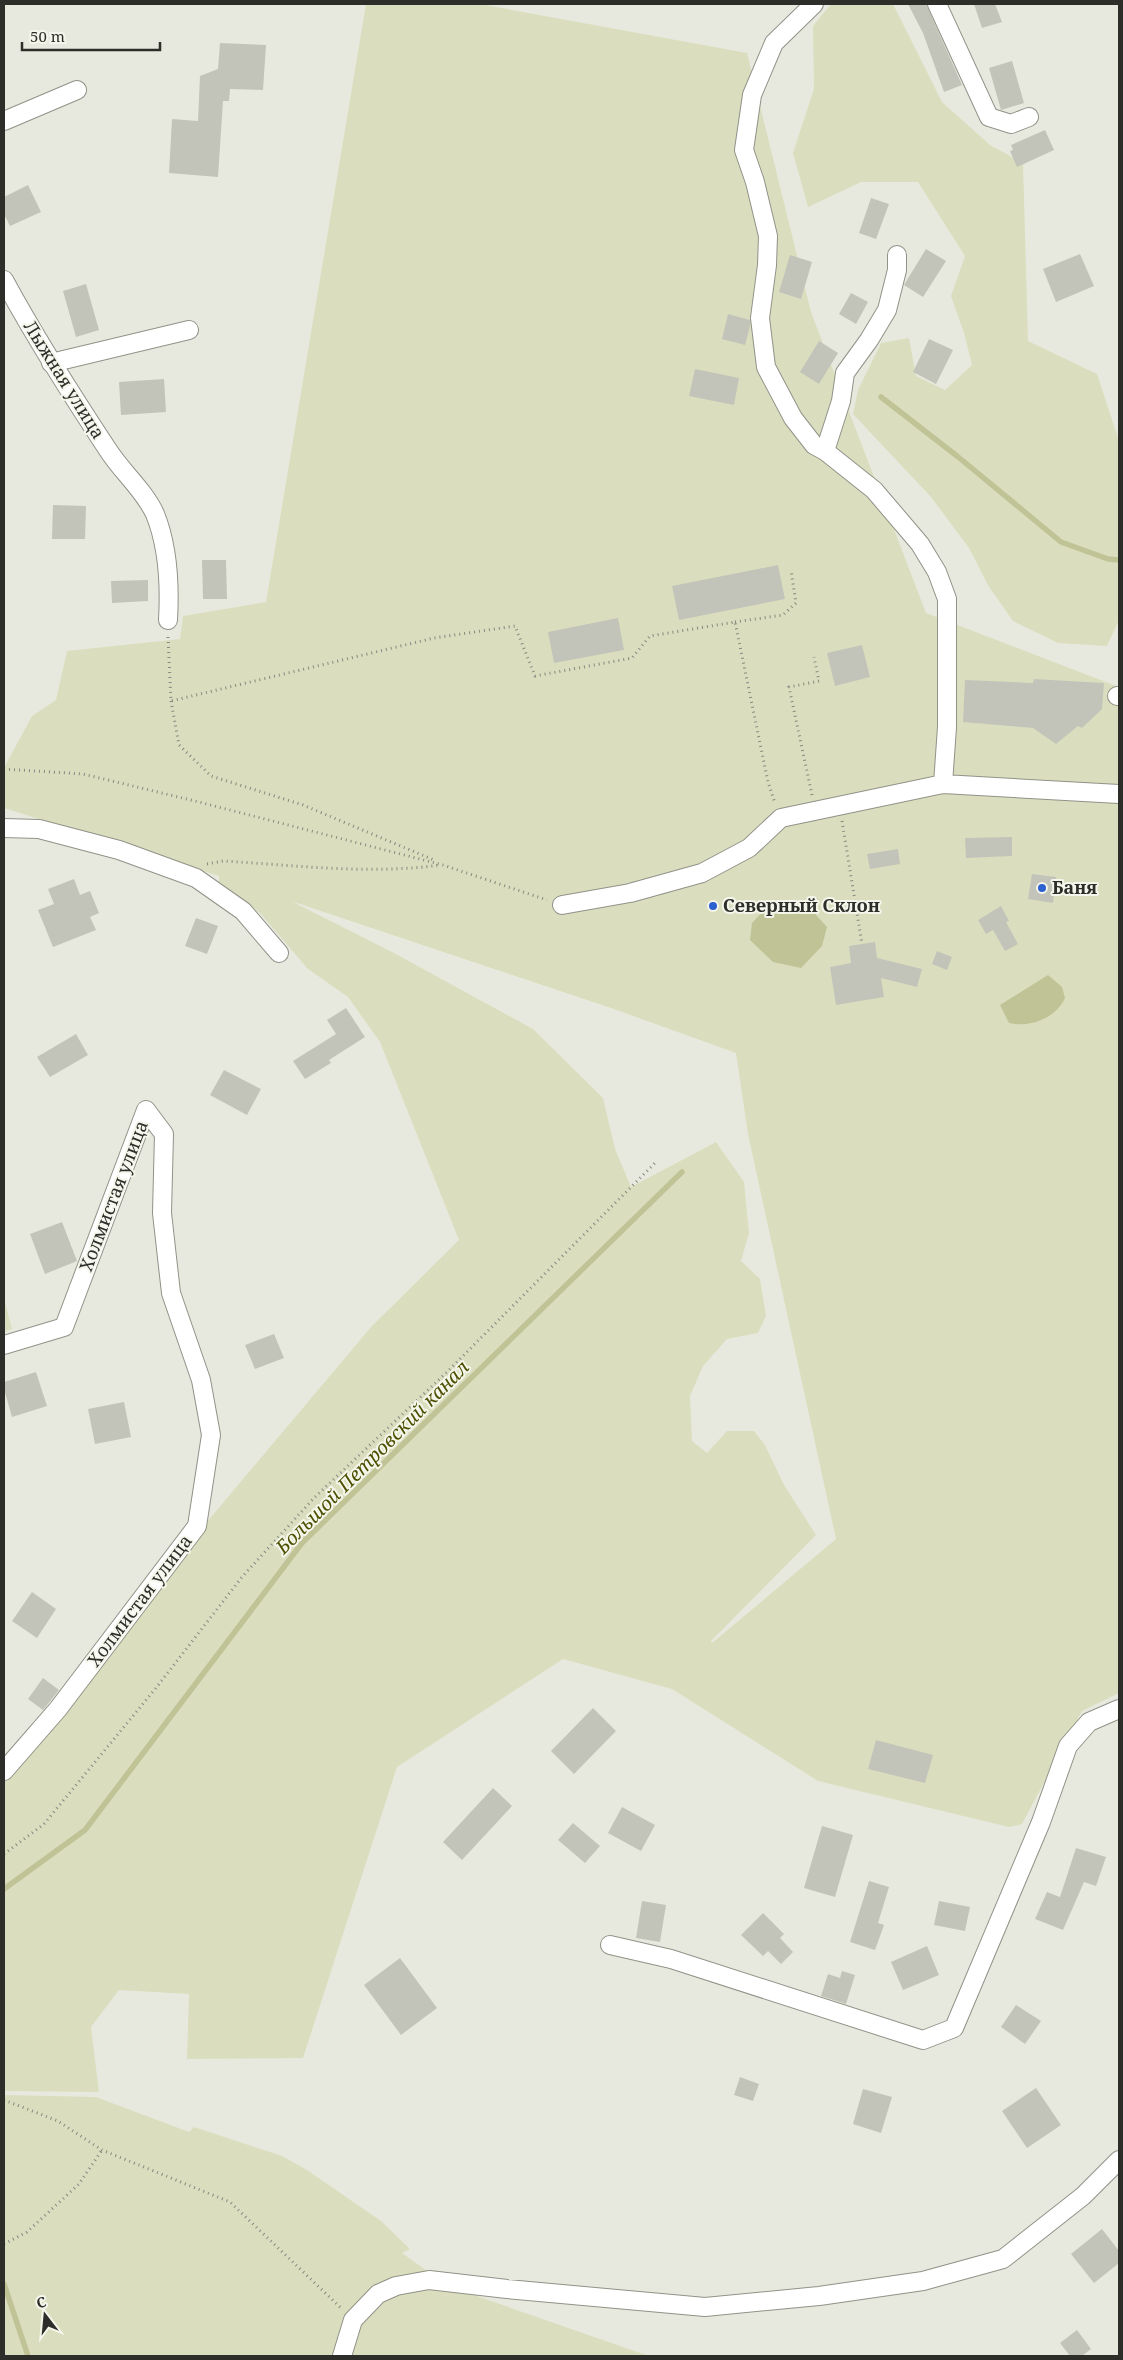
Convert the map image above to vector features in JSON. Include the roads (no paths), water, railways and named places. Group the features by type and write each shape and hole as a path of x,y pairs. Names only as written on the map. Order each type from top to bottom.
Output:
{"street":[{"path":"814,4 774,43 752,95 744,150 755,182 768,236 767,265 760,318 766,367 793,418 814,445 825,451 874,490 920,544 937,572 947,599 947,727 943,784"},
{"path":"937,4 989,117 1011,124 1029,117"},
{"path":"4,121 77,90"},
{"path":"825,451 841,401 845,373 869,340 887,310 897,270 897,255"},
{"name":"Лыжная улица","path":"4,280 51,363 110,453 133,480 154,514 164,545 169,600 168,620"},
{"path":"51,363 189,330"},
{"path":"562,905 630,893 702,873 749,848 781,818 943,784 1119,794"},
{"path":"4,828 39,829 119,850 196,878 243,911 279,953"},
{"name":"Холмистая улица","path":"4,1344 64,1327 146,1110 164,1134 162,1213 171,1293 201,1380 210,1435 197,1526 58,1709 4,1771"},
{"path":"610,1945 671,1959 923,2040 954,2028 1040,1822 1068,1746 1089,1722 1119,1709"},
{"path":"342,2356 353,2320 378,2294 396,2286 429,2280 507,2290 705,2307 819,2296 924,2280 1003,2259 1083,2196 1119,2160"}],"waterway":[{"path":"881,397 957,456 1061,542 1108,559 1119,560"},
{"name":"Большой Петровский канал","path":"4,1889 85,1830 302,1543 682,1172"},
{"path":"4,2284 28,2356"}],"place":[{"name":"Баня","path":"1042,888"},
{"name":"Северный Склон","path":"713,906"}]}
